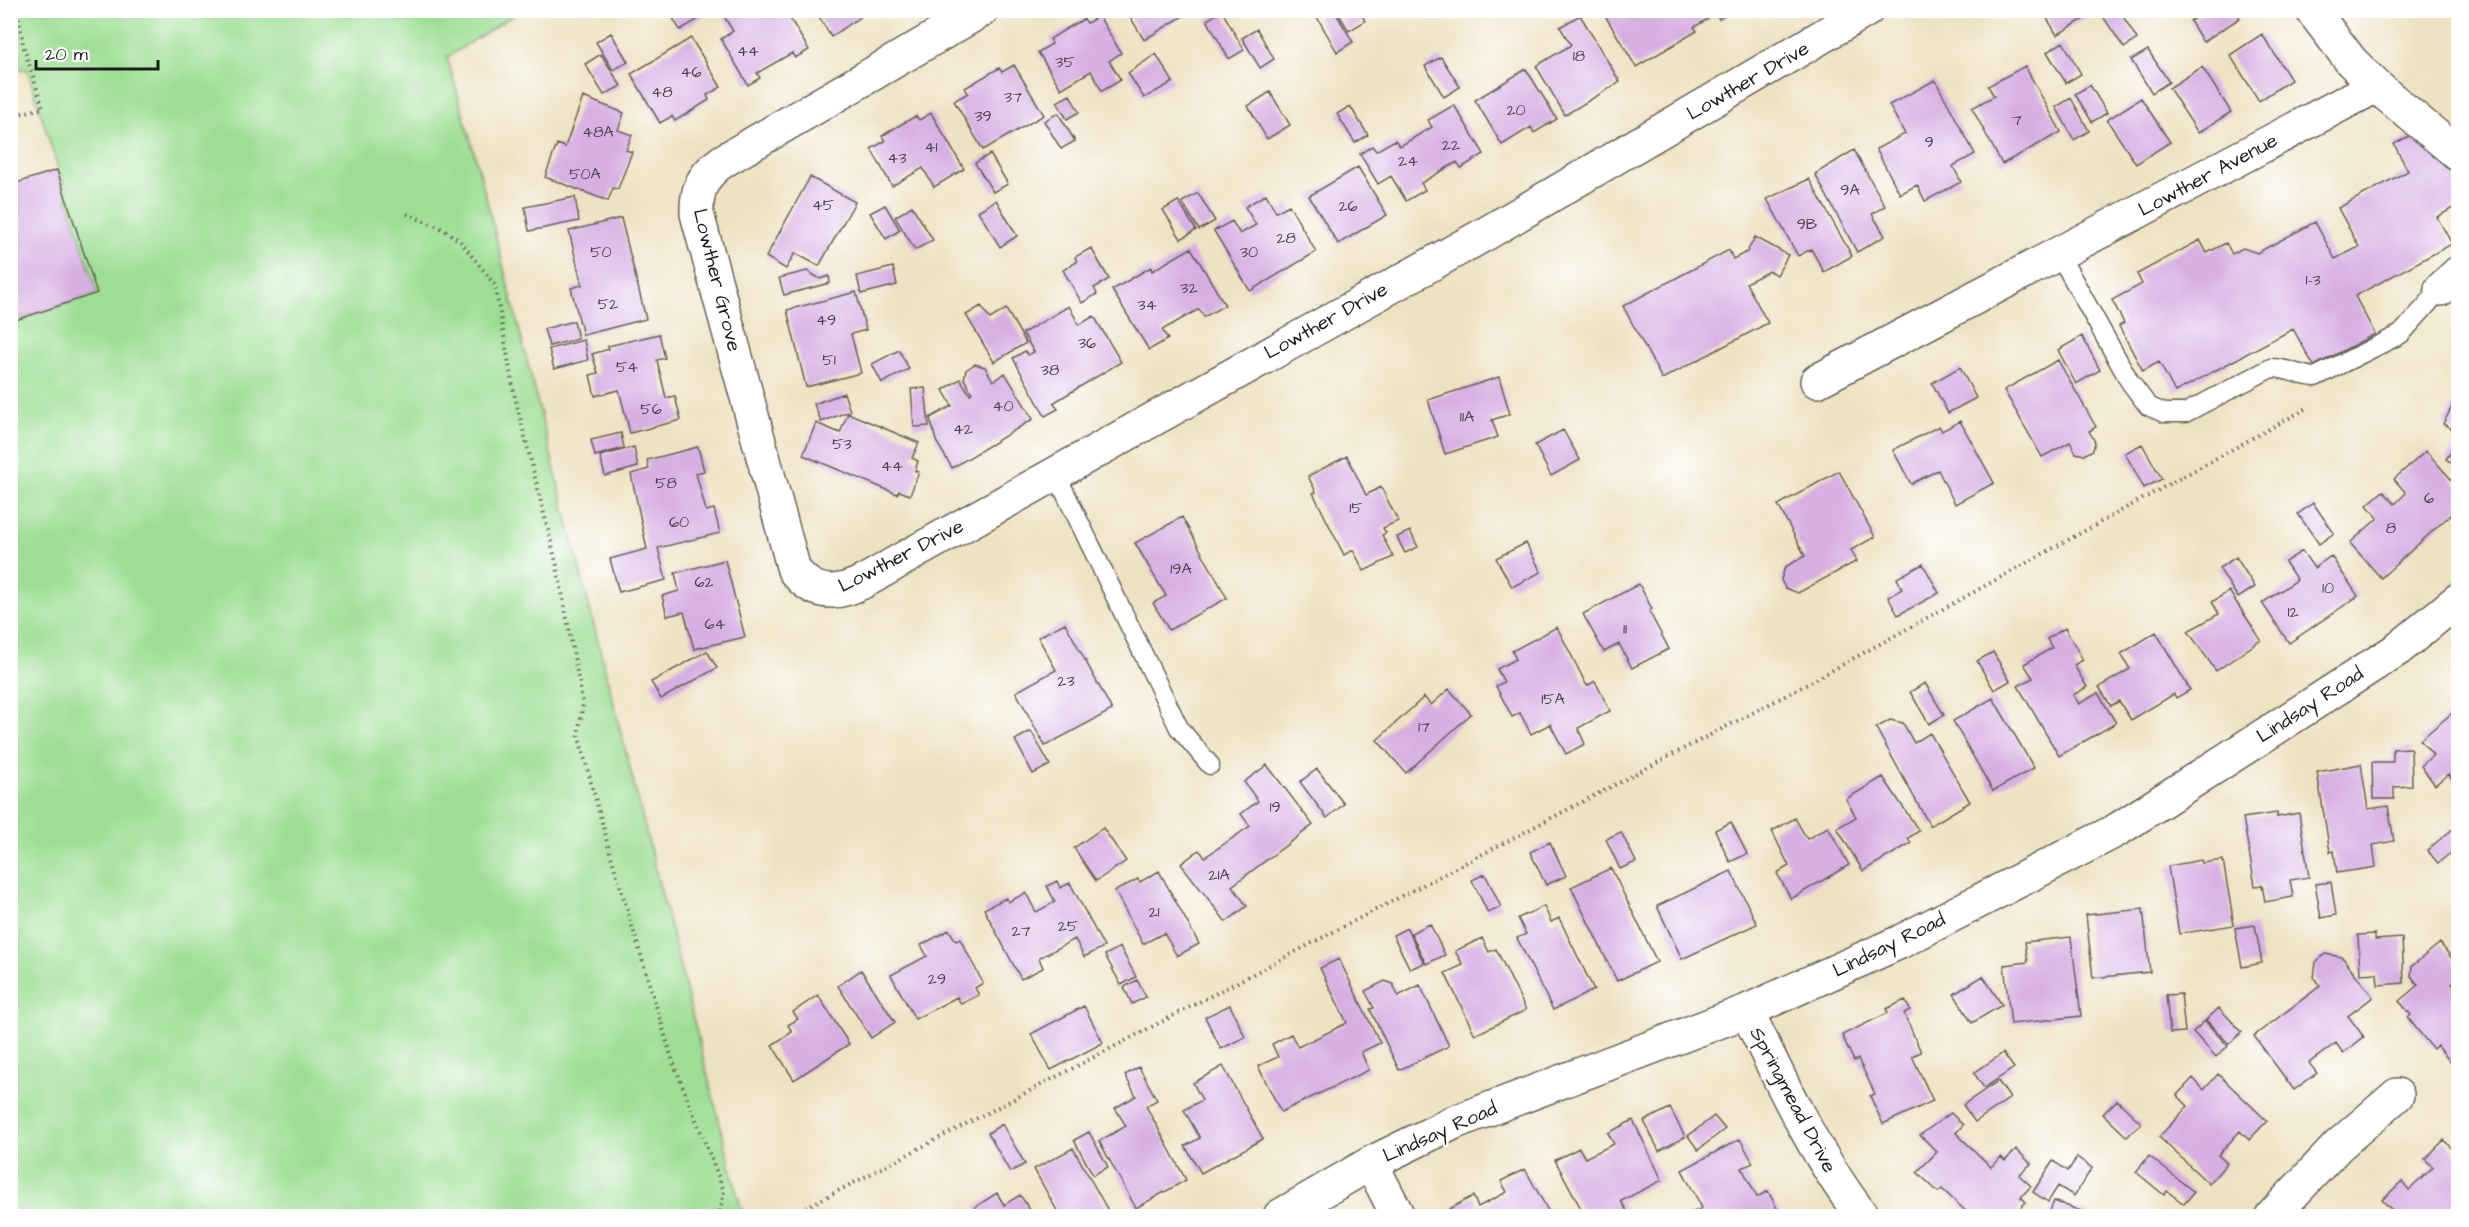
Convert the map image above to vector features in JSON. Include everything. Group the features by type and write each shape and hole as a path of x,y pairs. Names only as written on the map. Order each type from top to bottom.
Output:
{"street":[{"name":"Lowther Grove","path":"791,557 698,214 696,198 700,183 710,170 723,161 982,10"},
{"name":"Lowther Drive","path":"791,557 794,570 803,581 828,592 841,591 1056,474 1487,233 1867,10"},
{"path":"2312,10 2351,61 2376,86 2458,154"},
{"name":"Lowther Avenue","path":"1817,381 2376,86"},
{"name":"Lindsay Road","path":"1280,1216 1371,1163 1455,1122 1747,1011 1900,942 2117,830 2398,649 2458,600"},
{"name":"Springmead Drive","path":"1747,1011 1795,1112 1825,1163 1862,1216"},
{"path":"2272,1216 2338,1146 2397,1095"},
{"path":"1371,1163 1398,1216"}],"lane":[{"path":"2050,258 2130,382 2148,406 2164,413 2186,412 2271,368 2287,368 2304,376 2315,377 2401,334 2450,281"},
{"path":"1056,474 1179,728 1210,765"}],"path":[{"path":"10,116 43,108 24,48 17,10"},
{"path":"407,214 443,229 460,241 495,285 514,393 557,566 581,693 583,704 579,734 609,849 673,1062 724,1191 719,1216"},
{"path":"790,1216 1800,688 2312,405"}],"green space":[{"path":"11,11 520,11 447,57 479,170 743,1216 11,1216 10,322 97,293 27,69 11,70"}],"building":[{"path":"668,10 710,10 711,12 680,30"},
{"path":"785,10 809,50 795,58 792,53 757,73 760,78 748,85 721,39 733,31 725,18 726,11"},
{"path":"815,10 870,10 831,37"},
{"path":"1126,10 1193,10 1144,40"},
{"path":"1313,10 1334,10 1353,42 1337,52"},
{"path":"1336,10 1359,10 1365,21 1349,31"},
{"path":"1610,10 1702,10 1708,19 1694,27 1697,31 1636,67 1604,14"},
{"path":"1714,10 1734,10 1719,19"},
{"path":"2042,10 2089,10 2092,14 2057,35"},
{"path":"2109,10 2136,10 2124,18 2137,39 2124,48 2102,15"},
{"path":"2207,10 2235,10 2240,18 2203,42 2190,21"},
{"path":"1222,11 1244,50 1229,59 1207,20"},
{"path":"1580,15 1620,82 1565,115 1536,66 1571,45 1560,27"},
{"path":"1099,16 1121,53 1109,61 1121,80 1102,91 1091,71 1061,89 1038,52 1052,44 1050,39 1066,29 1084,19 1087,23"},
{"path":"1257,29 1274,59 1260,68 1242,38"},
{"path":"611,33 628,62 613,70 596,42"},
{"path":"2262,34 2291,80 2259,101 2230,55"},
{"path":"691,38 721,87 707,95 709,100 675,121 672,116 660,123 631,74"},
{"path":"2063,42 2081,74 2066,83 2047,52"},
{"path":"2148,50 2169,82 2152,93 2131,60"},
{"path":"601,54 621,86 604,95 585,64"},
{"path":"1156,54 1173,82 1144,98 1128,73"},
{"path":"1441,57 1460,87 1444,97 1425,66"},
{"path":"1014,65 1044,115 983,150 954,101 968,93 965,88 999,68 1002,72"},
{"path":"2025,66 2061,132 2002,164 1972,108 1994,96 1988,86"},
{"path":"2202,67 2231,112 2198,133 2169,88"},
{"path":"1526,69 1557,119 1534,133 1531,127 1502,145 1475,100"},
{"path":"1935,80 1975,154 1953,166 1961,182 1925,201 1917,185 1900,194 1876,149 1905,134 1889,105"},
{"path":"2090,85 2107,113 2092,122 2075,94"},
{"path":"1270,92 1290,125 1267,139 1248,106"},
{"path":"1070,95 1079,112 1067,119 1057,102"},
{"path":"583,97 624,113 618,130 632,135 626,150 632,152 618,189 613,188 608,201 545,177 557,144 565,147"},
{"path":"2071,98 2089,131 2074,140 2056,107"},
{"path":"2141,98 2170,142 2136,164 2107,120"},
{"path":"1454,105 1484,154 1461,168 1457,162 1421,183 1425,190 1406,201 1391,176 1378,184 1360,154 1372,146 1376,151 1395,140 1400,146 1432,127 1428,120"},
{"path":"1350,106 1368,135 1355,143 1337,114"},
{"path":"931,113 964,169 934,187 923,168 892,186 871,149 885,141 882,136 898,126 916,116 919,120"},
{"path":"1058,113 1075,141 1061,149 1044,121"},
{"path":"2420,130 2458,163 2458,205 2437,217 2452,244 2355,296 2375,334 2314,366 2293,329 2175,392 2159,362 2143,371 2119,326 2124,323 2112,300 2142,284 2137,274 2200,240 2207,253 2226,243 2232,254 2243,248 2257,253 2315,222 2335,259 2359,247 2338,208 2408,171 2394,144"},
{"path":"1854,150 1885,206 1872,214 1885,236 1857,252 1815,174"},
{"path":"990,154 1008,184 993,192 975,163"},
{"path":"1358,167 1387,215 1338,244 1309,196"},
{"path":"57,170 97,293 10,322 10,185"},
{"path":"810,177 855,202 819,266 795,253 786,269 766,257"},
{"path":"1809,179 1852,256 1824,272 1811,249 1798,256 1767,199"},
{"path":"1198,193 1215,221 1199,230 1182,202"},
{"path":"1266,194 1276,212 1289,205 1316,252 1250,291 1214,231 1232,221 1240,234 1256,225 1245,207"},
{"path":"575,197 579,221 529,231 525,207"},
{"path":"996,200 1017,236 1000,247 978,211"},
{"path":"1178,201 1196,230 1181,239 1163,210"},
{"path":"885,205 900,230 886,239 870,213"},
{"path":"912,206 933,240 915,250 895,217"},
{"path":"621,218 646,319 583,335 571,288 582,285 569,231"},
{"path":"1755,237 1788,255 1777,275 1769,271 1746,283 1768,323 1662,379 1623,306 1729,250 1733,259 1747,252"},
{"path":"1091,248 1109,279 1094,288 1097,294 1082,303 1063,270 1077,262 1075,257"},
{"path":"1191,248 1225,305 1204,317 1199,309 1162,330 1168,339 1149,350 1112,290 1151,267 1152,271"},
{"path":"893,267 897,285 861,294 857,276"},
{"path":"807,271 820,279 829,276 830,283 784,295 779,278"},
{"path":"856,292 866,330 851,334 861,373 806,387 787,310"},
{"path":"981,306 990,319 1006,309 1026,343 994,362 966,315"},
{"path":"1069,306 1079,325 1094,316 1121,362 1053,403 1058,409 1045,416 1013,358 1025,351 1028,355 1034,352 1023,333"},
{"path":"574,321 578,339 549,346 544,329"},
{"path":"659,334 665,358 657,360 666,398 675,396 681,420 630,433 619,390 595,396 590,375 598,373 592,354 609,349 608,346"},
{"path":"2082,336 2100,370 2076,384 2058,350"},
{"path":"584,340 588,360 554,369 549,349"},
{"path":"899,350 909,369 882,383 872,364"},
{"path":"2058,360 2096,427 2089,431 2095,442 2093,450 2084,455 2076,453 2070,442 2042,457 2004,390"},
{"path":"975,364 985,367 993,381 1005,373 1033,419 952,468 936,441 930,418 952,406 943,390 960,379 970,394 972,393 964,379 966,370"},
{"path":"1960,367 1976,398 1948,413 1932,383"},
{"path":"1499,377 1510,414 1492,420 1498,437 1445,454 1428,400"},
{"path":"925,388 929,426 914,427 911,389"},
{"path":"844,393 850,411 821,422 814,404"},
{"path":"2458,395 2458,432 2443,424"},
{"path":"848,413 919,443 912,458 918,461 915,471 919,472 910,495 899,491 897,494 803,455 816,423 840,433"},
{"path":"1960,421 1994,483 1955,504 1938,470 1911,484 1893,450 1939,426 1942,431"},
{"path":"1563,430 1580,460 1551,476 1535,445"},
{"path":"2458,432 2458,468 2446,459 2457,443 2454,440"},
{"path":"621,433 624,448 595,456 591,440"},
{"path":"2142,444 2162,479 2144,488 2125,453"},
{"path":"634,447 638,467 605,476 600,456"},
{"path":"698,447 704,471 696,473 706,511 714,509 720,533 658,548 666,580 619,592 610,559 647,549 631,474 649,469 647,460"},
{"path":"2426,451 2458,487 2458,508 2381,578 2350,543 2378,518 2367,505 2383,491 2395,504 2406,493 2394,479"},
{"path":"1347,456 1366,495 1381,487 1398,521 1383,528 1386,533 1382,535 1393,557 1364,571 1353,550 1344,555 1313,493 1316,492 1308,476"},
{"path":"1839,471 1875,537 1851,550 1857,561 1798,593 1785,588 1781,580 1785,567 1805,556 1778,505"},
{"path":"2313,503 2334,533 2319,544 2298,514"},
{"path":"1182,517 1227,598 1169,630 1153,603 1166,596 1135,543"},
{"path":"1410,531 1418,547 1405,553 1397,537"},
{"path":"1526,543 1541,572 1512,587 1496,558"},
{"path":"2302,551 2314,568 2331,556 2358,596 2289,643 2262,603 2297,580 2285,562"},
{"path":"2236,557 2255,587 2238,598 2219,568"},
{"path":"725,560 745,637 694,649 684,612 667,616 662,596 679,591 675,573"},
{"path":"1923,564 1939,593 1898,615 1888,597 1902,589 1897,578"},
{"path":"1639,584 1652,609 1649,611 1669,649 1632,668 1619,644 1604,652 1583,614"},
{"path":"2229,591 2261,640 2216,671 2188,631 2219,614 2212,602"},
{"path":"1065,623 1112,710 1045,746 1016,692 1056,670 1038,637"},
{"path":"1557,627 1587,686 1595,681 1610,711 1578,728 1585,744 1566,754 1550,724 1531,734 1520,713 1512,717 1496,686 1504,682 1497,669 1516,659 1512,651"},
{"path":"2065,628 2083,660 2074,665 2087,687 2073,695 2079,704 2098,693 2116,723 2059,756 2018,686 2033,678 2024,664 2052,648 2047,639"},
{"path":"2156,632 2190,690 2176,698 2174,694 2131,720 2119,701 2111,706 2099,687 2130,669 2121,654"},
{"path":"707,651 717,668 661,699 651,682"},
{"path":"1993,652 2010,681 1994,690 1977,661"},
{"path":"1925,683 1944,715 1929,724 1910,692"},
{"path":"1449,689 1471,714 1406,773 1377,740 1424,697 1431,705"},
{"path":"1993,698 2034,768 1993,791 1953,721"},
{"path":"2458,708 2458,786 2448,774 2435,785 2421,766 2433,755 2420,740"},
{"path":"1890,720 1903,723 1914,743 1930,733 1970,802 1930,826 1876,728"},
{"path":"1031,731 1050,765 1033,774 1015,740"},
{"path":"2411,748 2412,786 2394,787 2394,799 2373,799 2372,762 2393,762 2393,749"},
{"path":"2361,764 2368,809 2388,806 2394,841 2373,845 2376,867 2337,873 2334,851 2330,852 2317,772"},
{"path":"1267,765 1313,825 1232,886 1247,906 1226,922 1181,864 1199,850 1205,857 1250,826 1241,814 1258,801 1244,782"},
{"path":"1317,769 1344,804 1327,818 1300,782"},
{"path":"1883,777 1919,831 1908,838 1911,843 1863,871 1837,828 1856,817 1846,799"},
{"path":"2277,813 2277,817 2299,813 2309,877 2290,880 2293,897 2265,902 2262,885 2255,886 2243,818"},
{"path":"1795,818 1807,839 1828,827 1849,865 1791,899 1777,873 1789,866 1772,831"},
{"path":"1731,822 1747,854 1730,862 1715,830"},
{"path":"1103,828 1126,861 1096,881 1074,848"},
{"path":"2454,828 2458,833 2458,847 2438,863 2427,850"},
{"path":"1621,832 1636,862 1620,869 1606,839"},
{"path":"1550,842 1566,876 1546,885 1530,852"},
{"path":"2201,860 2202,863 2223,860 2234,925 2179,934 2168,866"},
{"path":"1611,868 1657,962 1617,981 1571,887"},
{"path":"1159,871 1199,944 1177,956 1164,933 1143,944 1115,891 1138,879 1140,882"},
{"path":"1731,871 1757,924 1682,959 1657,906"},
{"path":"1485,874 1501,907 1488,913 1472,880"},
{"path":"1057,881 1060,888 1070,883 1104,947 1084,957 1075,939 1039,958 1043,968 1021,979 984,909 1006,898 1008,902 1026,893 1036,912 1055,902 1047,886"},
{"path":"2331,882 2336,915 2321,918 2315,884"},
{"path":"1544,906 1551,922 1559,918 1594,990 1553,1010 1517,938 1526,934 1518,918"},
{"path":"2143,909 2150,972 2093,978 2086,915"},
{"path":"1430,924 1445,955 1426,964 1411,933"},
{"path":"2255,925 2262,963 2242,967 2235,928"},
{"path":"1407,928 1424,963 1410,969 1393,935"},
{"path":"949,930 956,941 960,939 983,983 975,988 979,995 961,1004 957,997 915,1019 891,975 927,956 921,945"},
{"path":"2375,934 2375,940 2402,938 2404,983 2378,985 2377,973 2360,974 2358,935"},
{"path":"2071,937 2081,1016 2011,1024 2004,965 2028,962 2025,942"},
{"path":"1482,938 1489,952 1496,949 1526,1010 1475,1035 1445,973 1463,965 1455,951"},
{"path":"2440,943 2458,966 2458,978 2452,984 2458,992 2458,1079 2451,1070 2455,1068 2437,1045 2433,1049 2408,1018 2411,1015 2399,1001 2418,985 2411,976 2412,966"},
{"path":"1120,947 1136,977 1121,985 1105,955"},
{"path":"2325,954 2342,957 2373,997 2348,1016 2364,1037 2343,1053 2336,1043 2309,1063 2317,1073 2294,1090 2254,1036 2320,986 2314,978 2316,962"},
{"path":"1339,959 1380,1043 1361,1052 1369,1070 1281,1112 1258,1066 1278,1057 1272,1044 1291,1034 1298,1047 1347,1023 1320,968"},
{"path":"861,970 895,1022 871,1038 838,986"},
{"path":"1983,976 2002,1005 1972,1023 1954,994"},
{"path":"1137,980 1146,997 1132,1004 1124,987"},
{"path":"1385,981 1393,984 1398,996 1420,985 1449,1046 1399,1070 1370,1009 1374,1008 1365,991"},
{"path":"2181,994 2185,1032 2170,1033 2166,995"},
{"path":"818,995 849,1044 794,1080 772,1045 792,1032 788,1025 798,1019 793,1012"},
{"path":"1905,1000 1910,1010 1904,1013 1921,1052 1912,1056 1933,1101 1883,1124 1870,1096 1875,1094 1858,1059 1854,1061 1842,1035 1888,1013 1886,1009"},
{"path":"1230,1005 1245,1037 1221,1049 1205,1017"},
{"path":"1084,1006 1103,1043 1051,1070 1031,1034"},
{"path":"2219,1008 2242,1032 2229,1044 2206,1020"},
{"path":"2205,1021 2228,1046 2216,1057 2193,1032"},
{"path":"2003,1053 2014,1068 1984,1088 1974,1073"},
{"path":"1223,1066 1263,1139 1201,1173 1185,1146 1200,1138 1184,1110 1202,1100 1193,1083"},
{"path":"1139,1067 1157,1100 1146,1106 1186,1180 1136,1208 1099,1141 1126,1126 1115,1108 1136,1096 1125,1075"},
{"path":"2218,1074 2267,1121 2249,1140 2240,1131 2218,1155 2227,1163 2209,1184 2159,1137 2188,1106 2177,1095 2193,1078 2204,1090"},
{"path":"1998,1081 2010,1098 1975,1122 1963,1105"},
{"path":"2117,1100 2141,1123 2127,1137 2103,1114"},
{"path":"1670,1108 1685,1137 1659,1151 1644,1121"},
{"path":"1951,1113 1963,1125 1956,1133 1991,1167 2001,1157 2005,1161 2016,1149 2031,1164 2019,1175 2031,1186 2021,1197 2026,1202 2012,1216 1971,1216 1942,1189 1938,1192 1917,1172 1937,1152 1920,1135"},
{"path":"1714,1116 1725,1129 1698,1150 1688,1136"},
{"path":"1633,1120 1662,1180 1621,1201 1630,1216 1585,1216 1555,1160 1579,1148 1585,1158 1614,1144 1608,1133"},
{"path":"1002,1124 1025,1164 1010,1172 988,1133"},
{"path":"1089,1132 1108,1167 1093,1175 1074,1140"},
{"path":"1740,1139 1753,1163 1742,1168 1757,1197 1768,1191 1781,1216 1686,1216 1702,1208 1682,1170"},
{"path":"2444,1140 2457,1154 2458,1152 2458,1216 2398,1216 2382,1200 2402,1181 2409,1190 2421,1179 2433,1167 2425,1159"},
{"path":"1073,1148 1111,1216 1060,1216 1034,1169"},
{"path":"2149,1156 2194,1192 2184,1204 2167,1191 2164,1195 2136,1172"},
{"path":"2077,1157 2092,1168 2074,1196 2058,1186 2048,1202 2033,1192 2053,1161 2068,1171"},
{"path":"1525,1169 1551,1216 1453,1216 1449,1209 1473,1196 1478,1207 1507,1192 1501,1181"},
{"path":"997,1193 1004,1205 1020,1195 1034,1216 982,1216 975,1207"},
{"path":"2054,1201 2094,1216 2048,1216"}]}
